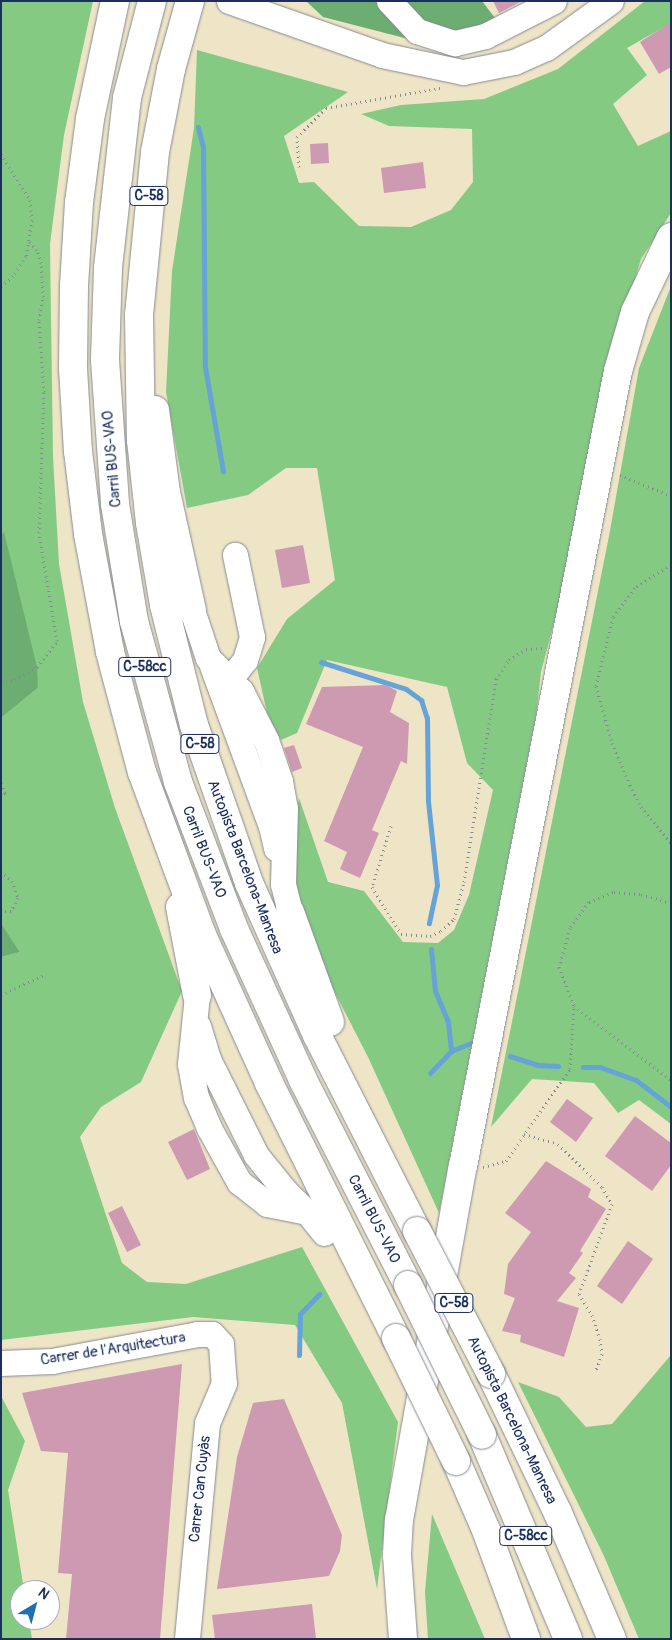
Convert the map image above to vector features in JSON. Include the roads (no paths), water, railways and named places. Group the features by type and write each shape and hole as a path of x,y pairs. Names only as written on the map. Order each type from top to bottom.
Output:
{"main road":[{"path":"115,1 90,119 79,202 73,350 78,451 88,534 110,652 142,772 178,873 238,1017 394,1347 456,1461 486,1530 526,1639"},
{"name":"Carril BUS-VAO","path":"152,1 124,117 108,268 105,360 115,504 134,621 178,782 234,929 303,1080 482,1435 568,1639"},
{"name":"Autopista Barcelona-Manresa","path":"190,1 171,69 155,152 139,315 141,440 150,523 164,604 194,725 220,805 281,959 371,1144 491,1374 558,1513 612,1639"},
{"path":"403,1639 397,1563 399,1520 462,1166 618,371 635,312 671,238"},
{"path":"139,315 166,492 192,610"},
{"path":"178,873 182,930 197,1008"},
{"path":"290,912 371,1144"},
{"path":"324,1233 363,1312 394,1347"}],"street":[{"path":"229,1 382,55 462,72 514,62 546,48 611,1"},
{"path":"389,1 417,31 455,43 485,36 554,1"},
{"path":"230,679 245,660 252,637 235,556"},
{"path":"192,610 271,826 290,912"},
{"path":"208,658 241,691 266,740 280,781 285,808 283,884"},
{"path":"197,1008 190,1064 196,1097 209,1128 240,1182 267,1204 307,1212 324,1233"},
{"name":"Carrer de l'Arquitectura","path":"1,1363 52,1362 198,1334 212,1334 221,1344"},
{"name":"Carrer Can Cuyàs","path":"187,1639 207,1424 224,1383 221,1344"}],"waterway":[{"path":"198,127 203,147 205,367 223,471"},
{"path":"321,662 406,689 421,700 427,718 428,801 437,885 429,923"},
{"path":"431,949 435,991 448,1022 451,1051"},
{"path":"430,1073 451,1051 471,1043"},
{"path":"510,1056 537,1065 558,1066"},
{"path":"583,1067 600,1067 636,1080 671,1107"},
{"path":"299,1355 300,1314 319,1294"}]}
